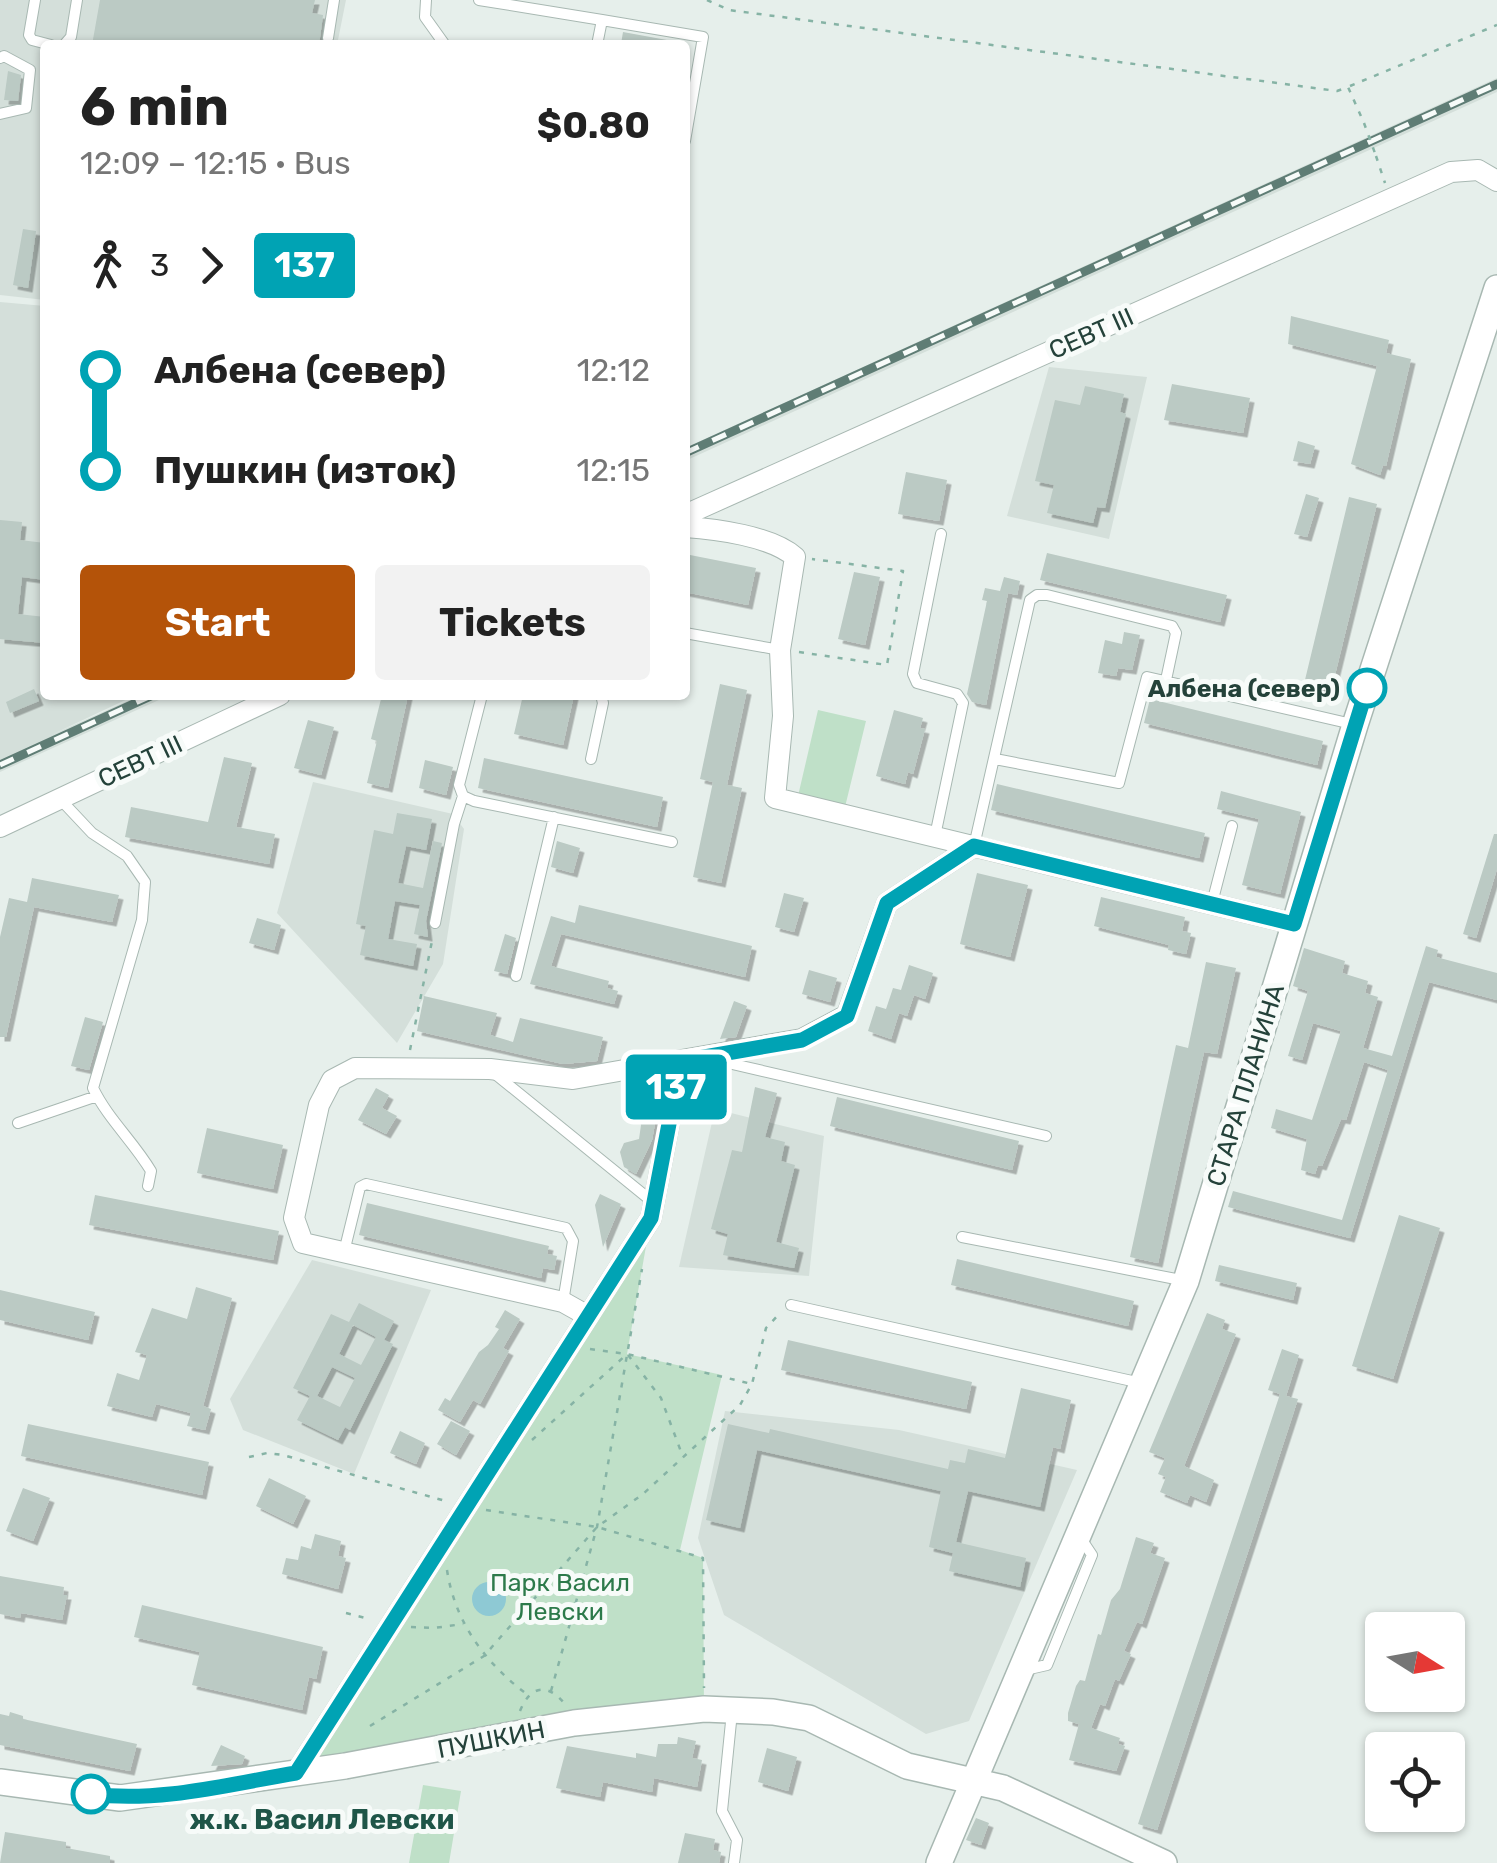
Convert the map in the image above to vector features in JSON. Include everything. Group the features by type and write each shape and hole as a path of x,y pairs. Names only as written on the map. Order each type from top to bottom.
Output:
{"street":[{"name":"СЕВТ III","path":"690,513 1451,172 1478,170 1497,182"},
{"name":"СТАРА ПЛАНИНА","path":"939,1863 1186,1282 1355,725 1497,288"},
{"path":"690,528 785,548 795,557 780,650 782,716 775,798 1294,924"},
{"name":"СЕВТ III","path":"0,827 269,700"},
{"path":"588,1316 563,1302 303,1242 294,1218 319,1105 332,1080 356,1068 408,1066 490,1069 573,1079 802,1040 847,1016 887,903 974,846"},
{"path":"296,1773 651,1218 691,1059"},
{"name":"ПУШКИН","path":"0,1782 120,1798 390,1758 574,1723 704,1709 732,1710 809,1718 907,1766 1003,1788 1164,1863"}],"lane":[{"path":"35,0 29,34 32,40 40,42"},
{"path":"68,40 78,0"},
{"path":"328,38 334,0"},
{"path":"426,0 425,17 441,40"},
{"path":"479,0 703,37 690,112"},
{"path":"598,40 602,20"},
{"path":"0,58 4,56 30,70 26,108 0,114"},
{"path":"934,836 963,702 957,694 913,680 942,534"},
{"path":"974,846 1030,600 1037,595 1172,626 1176,633 1166,680"},
{"path":"690,635 780,650"},
{"path":"995,759 1119,784 1144,681 1151,676 1355,725"},
{"path":"436,924 454,824 463,796 459,785 481,700"},
{"path":"590,759 602,700"},
{"path":"463,796 672,842"},
{"path":"60,798 92,833 128,856 145,882 142,920 94,1088 106,1115 136,1146 151,1171 148,1186"},
{"path":"516,976 554,817"},
{"path":"1212,904 1232,826"},
{"path":"691,1059 1046,1136"},
{"path":"490,1069 654,1203"},
{"path":"18,1123 97,1096"},
{"path":"344,1252 360,1187 366,1184 566,1228 572,1234 563,1302"},
{"path":"962,1237 1186,1282"},
{"path":"791,1304 1141,1382"},
{"path":"732,1710 722,1811 737,1840 734,1863"}],"path":[{"path":"707,0 748,13 1337,91 1497,25"},
{"path":"1348,86 1390,199"},
{"path":"780,650 887,665 903,570 795,557"},
{"path":"408,1066 412,1028 436,924"},
{"path":"551,1691 598,1528 644,1257"},
{"path":"370,1726 484,1656 598,1528 683,1458 740,1404 752,1384 766,1328 791,1304"},
{"path":"569,1346 627,1354 752,1384"},
{"path":"532,1440 627,1354"},
{"path":"627,1354 661,1398 683,1458"},
{"path":"250,1457 283,1455 466,1506 598,1528 703,1558 704,1709"},
{"path":"443,1543 450,1586 464,1624 484,1656 528,1695"},
{"path":"518,1732 518,1720 528,1695 538,1690 551,1691 562,1698 574,1723"}],"shaded area":[{"path":"0,0 346,0 338,40 40,40 40,299 0,295"},
{"path":"1497,78 1497,92 690,459 690,446"},
{"path":"0,302 40,306 40,700 125,700 49,736 130,700 159,700 0,772"},
{"path":"1049,367 1147,377 1109,539 1007,516"},
{"path":"313,782 453,814 464,829 443,964 397,1043 277,913"},
{"path":"715,1109 824,1136 809,1276 679,1267"},
{"path":"312,1260 431,1290 354,1474 243,1430 230,1399"},
{"path":"725,1411 899,1430 1077,1470 969,1721 926,1734 724,1615 698,1538"}],"green space":[{"path":"818,710 866,721 845,807 798,796"},
{"name":"Парк Васил Левски","path":"651,1218 627,1354 722,1375 680,1550 703,1558 704,1709 296,1773"},
{"path":"423,1785 461,1791 449,1863 409,1863"}],"water":[{"path":"489,1582 501,1587 506,1599 501,1611 489,1616 477,1611 472,1599 477,1587"}],"building":[{"path":"100,0 315,0 312,13 323,15 320,40 93,40"},
{"path":"623,32 667,40 622,40"},
{"path":"8,71 21,75 18,101 4,100"},
{"path":"23,229 36,231 28,288 13,285"},
{"path":"1291,316 1389,340 1386,353 1411,359 1386,466 1383,465 1380,475 1351,464 1377,366 1288,344"},
{"path":"1172,384 1250,398 1243,433 1164,420"},
{"path":"1085,386 1124,394 1120,412 1126,414 1105,508 1097,507 1093,523 1047,513 1054,485 1035,481 1055,400 1080,405"},
{"path":"1298,441 1315,446 1310,464 1293,461"},
{"path":"906,472 947,480 939,521 898,514"},
{"path":"1306,494 1319,498 1307,537 1294,534"},
{"path":"1349,497 1377,504 1331,691 1304,684"},
{"path":"0,520 22,522 20,540 40,542 40,579 22,577 18,614 40,616 40,643 0,639"},
{"path":"1047,553 1227,595 1220,622 1040,580"},
{"path":"690,555 756,568 748,605 690,593"},
{"path":"854,572 880,577 865,645 838,639"},
{"path":"1004,577 1020,581 1017,595 1008,593 986,705 972,702 967,694 987,601 982,600 985,588 1000,591"},
{"path":"1124,632 1140,635 1132,670 1118,668 1116,676 1098,673 1105,640 1122,644"},
{"path":"720,684 747,690 727,785 742,788 721,883 693,877 713,782 700,779"},
{"path":"34,689 39,701 10,713 6,702"},
{"path":"1150,699 1323,741 1317,765 1144,723"},
{"path":"381,700 407,700 388,788 367,783 377,741 371,739"},
{"path":"522,700 573,700 563,745 514,734"},
{"path":"894,710 923,718 920,728 925,729 913,774 908,772 905,784 876,776"},
{"path":"308,720 334,727 321,775 294,768"},
{"path":"224,757 252,763 236,827 275,834 269,864 125,837 131,807 208,822"},
{"path":"484,758 663,797 657,827 478,788"},
{"path":"425,760 453,767 446,795 419,788"},
{"path":"997,784 1205,833 1199,858 991,810"},
{"path":"1221,791 1301,812 1280,894 1242,885 1259,819 1217,809"},
{"path":"397,813 432,819 426,850 406,846 398,883 423,888 433,841 442,843 426,921 428,937 414,934 420,905 395,901 388,939 417,944 413,966 360,955 366,926 356,924 374,830 393,834"},
{"path":"1494,834 1497,869 1476,938 1463,934"},
{"path":"557,841 580,848 573,873 551,867"},
{"path":"977,873 1028,885 1010,957 960,944"},
{"path":"32,878 119,895 112,922 34,907 6,1037 0,1037 0,937 9,898 27,902"},
{"path":"784,893 804,898 794,932 775,927"},
{"path":"1101,897 1185,917 1182,931 1191,933 1186,954 1168,950 1169,945 1094,926"},
{"path":"579,905 752,946 745,977 561,934 551,966 609,981 607,988 618,991 614,1004 530,984 551,916 575,923"},
{"path":"257,918 281,925 274,950 249,943"},
{"path":"505,934 516,938 507,974 494,971"},
{"path":"1426,946 1438,950 1436,957 1497,973 1497,1000 1429,982 1350,1238 1228,1207 1233,1191 1342,1220 1388,1070 1364,1062 1346,1120 1341,1119 1322,1166 1318,1165 1315,1174 1301,1170 1307,1139 1271,1128 1276,1109 1312,1120 1341,1031 1313,1023 1302,1060 1288,1056 1308,991 1293,986 1304,948 1345,961 1342,973 1368,981 1365,993 1378,997 1363,1048 1392,1056"},
{"path":"1206,962 1236,968 1217,1054 1204,1052 1158,1263 1130,1257 1176,1045 1188,1048"},
{"path":"909,965 933,973 925,999 914,995 907,1016 899,1013 891,1039 868,1031 876,1006 886,1009 893,988 901,990"},
{"path":"809,970 837,978 830,1002 802,994"},
{"path":"424,996 497,1013 490,1035 513,1042 520,1018 603,1037 597,1061 563,1064 417,1031"},
{"path":"734,1001 747,1006 736,1037 720,1039"},
{"path":"85,1017 103,1022 89,1070 71,1066"},
{"path":"755,1087 777,1093 765,1137 785,1142 781,1161 795,1165 776,1242 799,1248 794,1268 723,1255 728,1234 711,1229 732,1150 742,1152"},
{"path":"376,1088 389,1095 382,1108 397,1116 386,1134 358,1120"},
{"path":"837,1097 1019,1141 1012,1170 830,1126"},
{"path":"645,1103 658,1107 652,1140 636,1174 624,1167 620,1152 624,1143 639,1139 641,1125 637,1114"},
{"path":"207,1128 283,1145 273,1189 197,1173"},
{"path":"600,1194 621,1204 603,1247 595,1205"},
{"path":"95,1195 279,1231 273,1260 89,1225"},
{"path":"367,1203 549,1246 547,1254 557,1256 554,1270 543,1268 541,1278 359,1235"},
{"path":"1399,1215 1440,1228 1393,1379 1352,1366"},
{"path":"957,1259 1134,1301 1128,1326 951,1285"},
{"path":"1219,1265 1297,1283 1293,1300 1215,1281"},
{"path":"196,1287 232,1298 203,1406 211,1409 205,1430 187,1426 191,1413 156,1404 152,1417 107,1406 117,1373 139,1380 147,1355 135,1352 152,1308 187,1319"},
{"path":"0,1290 95,1312 88,1340 0,1320"},
{"path":"359,1303 394,1321 384,1340 393,1344 350,1430 345,1427 338,1440 297,1420 310,1396 293,1388 331,1314 349,1322","holes":["353,1325 376,1337 361,1365 339,1354","332,1367 355,1378 340,1407 317,1396"]},
{"path":"505,1310 520,1319 503,1348 509,1351 480,1404 473,1400 460,1422 438,1410 445,1398 450,1401 479,1352 499,1329 495,1327"},
{"path":"1207,1313 1225,1320 1222,1329 1236,1334 1184,1466 1214,1480 1206,1502 1190,1495 1187,1503 1160,1492 1166,1477 1158,1474 1165,1458 1149,1452"},
{"path":"788,1340 972,1382 966,1409 781,1370"},
{"path":"1282,1349 1299,1355 1286,1396 1298,1399 1157,1830 1138,1824 1280,1394 1268,1390"},
{"path":"1021,1388 1071,1400 1060,1449 1053,1447 1040,1507 968,1491 956,1542 1026,1558 1020,1587 949,1571 953,1553 929,1547 941,1491 757,1450 740,1528 706,1520 728,1424 769,1433 770,1429 948,1469 950,1460 965,1463 968,1449 1005,1458"},
{"path":"451,1421 470,1431 456,1455 437,1444"},
{"path":"28,1424 209,1462 202,1495 21,1456"},
{"path":"400,1431 425,1443 416,1464 390,1453"},
{"path":"269,1478 306,1496 293,1524 256,1506"},
{"path":"23,1488 50,1498 33,1541 6,1531"},
{"path":"315,1534 341,1541 338,1556 346,1558 338,1589 282,1574 286,1558 298,1560 301,1546 311,1549"},
{"path":"1136,1537 1154,1543 1150,1553 1165,1558 1142,1624 1137,1622 1124,1651 1131,1654 1119,1681 1115,1679 1105,1706 1100,1704 1091,1728 1120,1738 1118,1744 1125,1746 1116,1771 1069,1760 1079,1724 1068,1721 1068,1713 1076,1686 1080,1680 1085,1681 1098,1634 1101,1635 1111,1600 1120,1589"},
{"path":"0,1576 64,1587 63,1595 67,1595 62,1620 21,1613 20,1618 0,1614"},
{"path":"142,1605 323,1647 316,1679 309,1677 302,1710 192,1685 200,1652 134,1637"},
{"path":"10,1712 23,1719 137,1744 130,1771 0,1745 0,1714 9,1716"},
{"path":"678,1737 696,1741 692,1758 702,1760 697,1787 654,1778 652,1792 603,1782 600,1797 556,1788 567,1746 636,1758 636,1753 656,1757 658,1744 677,1744"},
{"path":"221,1745 245,1756 242,1764 211,1766"},
{"path":"767,1748 797,1757 788,1791 758,1782"},
{"path":"976,1818 989,1823 981,1845 966,1840"},
{"path":"5,1832 66,1842 66,1848 110,1856 110,1863 0,1863"},
{"path":"685,1833 715,1839 713,1850 721,1852 719,1863 678,1863"}],"railway":[{"path":"690,451 1497,84"},
{"path":"0,765 142,700"}],"bus line":[{"name":"137","path":"91,1794 120,1798 168,1794 296,1773 651,1218 681,1061 802,1040 847,1016 887,903 974,846 1294,924 1367,688"}],"place":[{"name":"Албена (север)","path":"1367,688"}],"district":[{"name":"ж.к. Васил Левски","path":"322,1819"}]}
